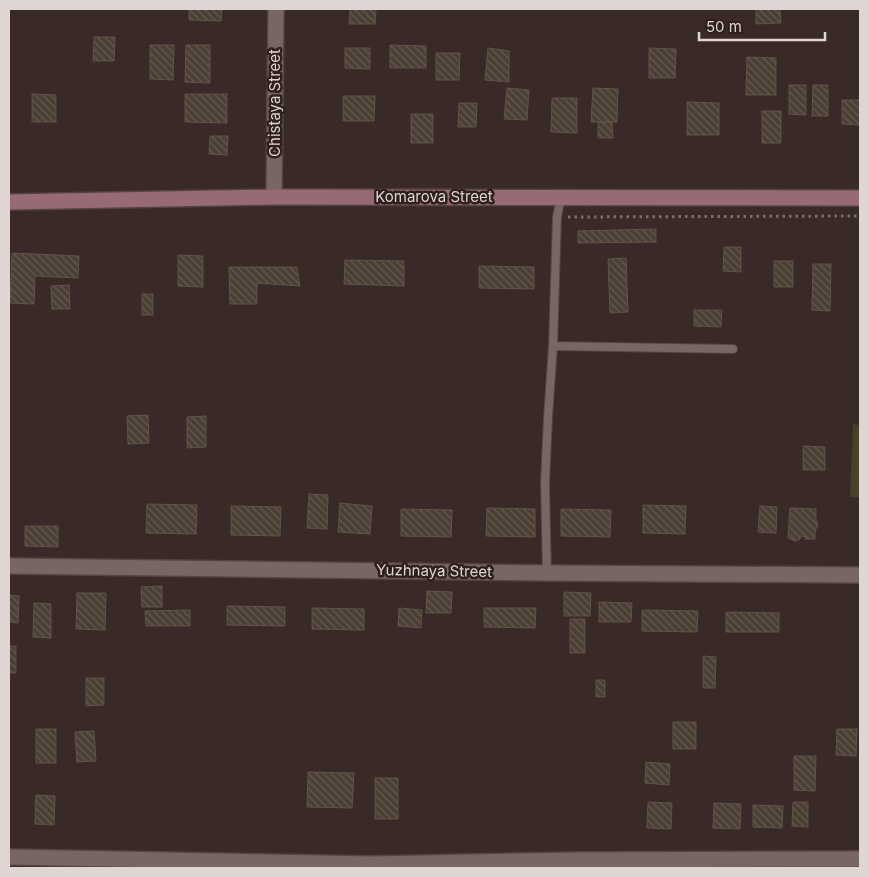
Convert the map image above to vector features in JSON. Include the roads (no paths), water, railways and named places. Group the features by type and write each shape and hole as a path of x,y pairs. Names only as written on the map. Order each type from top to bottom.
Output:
{"street":[{"name":"Chistaya Street","path":"274,197 276,9"},
{"name":"Komarova Street","path":"9,202 274,197 860,198"},
{"name":"Yuzhnaya Street","path":"9,566 860,575"},
{"path":"9,857 370,864 627,864 860,860"}],"lane":[{"path":"547,573 546,484 548,417 553,346 557,217 562,197"},
{"path":"553,346 733,349"}]}
